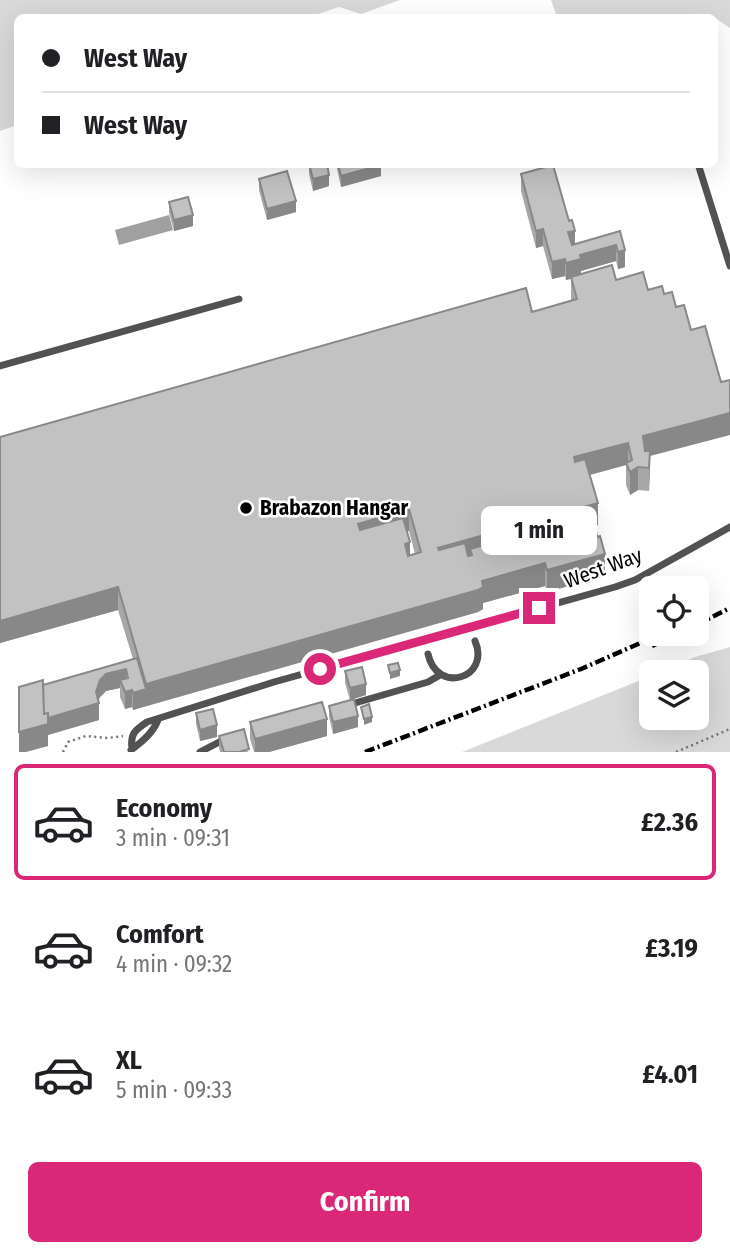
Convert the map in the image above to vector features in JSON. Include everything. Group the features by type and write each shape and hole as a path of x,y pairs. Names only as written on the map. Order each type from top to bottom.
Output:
{"lane":[{"path":"699,168 730,266"},
{"path":"0,366 239,299"},
{"name":"West Way","path":"133,734 147,722 274,682 615,587 635,580 730,527"},
{"path":"428,654 434,670 440,675 454,678 468,674 479,655 475,640"},
{"path":"337,708 428,682 440,675"},
{"path":"131,750 155,729 158,720"},
{"path":"131,750 133,734"},
{"path":"200,752 233,737"}],"path":[{"path":"676,752 730,729"},
{"path":"63,752 68,741 86,736 108,738 133,734"}],"shaded area":[{"path":"0,0 400,0 361,14 339,7 318,14 14,14 14,126 0,131"},
{"path":"551,0 730,0 730,28 718,20 718,14 556,14"},
{"path":"169,215 173,230 119,245 115,230"},
{"path":"730,647 730,752 462,752 639,681 639,730 709,730 709,660 688,660"}],"building":[{"path":"310,168 328,168 329,175 313,179"},
{"path":"339,168 370,168 341,176"},
{"path":"554,168 569,221 572,220 575,231 568,232 572,245 620,231 625,250 618,252 616,245 580,255 581,259 566,263 565,259 552,262 543,229 536,231 521,174"},
{"path":"287,171 296,201 267,209 259,179"},
{"path":"188,197 193,215 174,220 169,202"},
{"name":"Brabazon Hangar","path":"612,265 616,280 643,272 648,290 662,286 664,294 672,292 676,307 684,305 691,330 705,326 721,382 730,380 730,413 643,436 645,451 650,451 649,468 638,467 630,472 626,463 632,460 628,443 574,457 575,462 585,459 598,503 438,548 439,550 465,543 468,556 472,555 470,549 498,541 500,548 538,537 534,525 592,509 597,537 600,536 605,554 547,570 545,563 482,581 483,587 478,590 146,684 118,587 0,621 0,437 526,288 532,312 577,299 571,277","holes":["409,509 421,552 408,556 405,544 410,542 403,518 360,530 358,524"]},
{"path":"137,658 146,689 133,693 132,690 125,692 120,680 128,678 126,669 106,674 100,680 96,692 99,703 48,718 48,713 44,714 43,685"},
{"path":"398,663 400,670 390,673 388,665"},
{"path":"362,667 366,684 350,688 345,671"},
{"path":"43,680 44,714 48,713 48,724 19,732 19,687"},
{"path":"354,699 358,716 333,722 329,706"},
{"path":"322,702 327,719 255,739 250,722"},
{"path":"369,704 372,717 364,719 361,707"},
{"path":"213,709 217,725 200,730 196,713"},
{"path":"244,729 249,749 224,752 219,736"}],"railway":[{"path":"709,618 730,608"},
{"path":"365,752 581,669 639,644"}],"place":[{"name":"Brabazon Hangar","path":"246,508"}],"route":[{"path":"320,669 539,608"}]}
